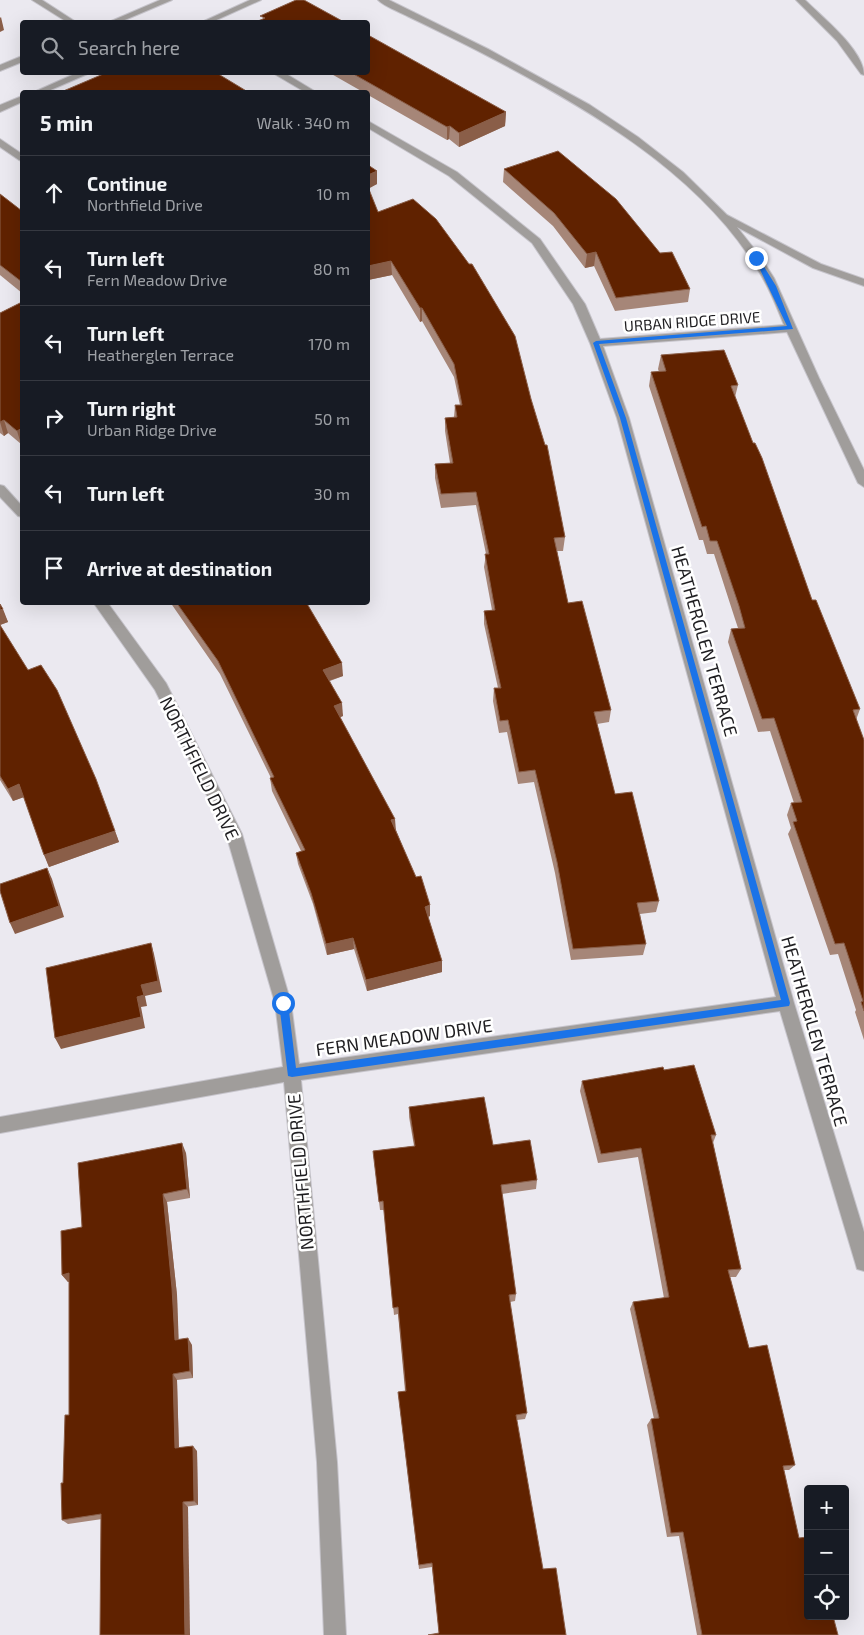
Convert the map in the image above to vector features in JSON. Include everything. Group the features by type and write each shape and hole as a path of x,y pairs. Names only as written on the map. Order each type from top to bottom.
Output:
{"street":[{"path":"36,0 69,20"},
{"path":"118,20 168,0"},
{"path":"211,20 257,0"},
{"path":"382,0 501,60 624,131 663,158 696,188 721,214 756,258 773,286 864,483"},
{"path":"800,0 840,38 864,72"},
{"path":"0,68 20,60"},
{"path":"44,90 81,75"},
{"path":"280,75 307,90"},
{"path":"0,109 20,100"},
{"name":"HEATHERGLEN TERRACE","path":"370,125 453,174 536,241 579,304 596,343 623,418 786,1003 864,1262"},
{"path":"0,142 20,157"},
{"path":"721,214 817,266 864,283"},
{"name":"URBAN RIDGE DRIVE","path":"596,343 791,328"},
{"path":"20,489 5,493 20,511"},
{"name":"NORTHFIELD DRIVE","path":"101,605 161,687 234,834 283,1003 292,1073 327,1462 335,1635"},
{"name":"FERN MEADOW DRIVE","path":"0,1125 292,1073 786,1003"}],"building":[{"path":"296,0 304,0 340,20 260,20 265,18 260,16"},
{"path":"370,36 506,112 459,133 450,126 447,127 355,75 370,75"},
{"path":"101,75 220,75 245,90 66,90"},
{"path":"558,151 616,199 660,253 672,252 690,289 616,298 596,252 587,254 554,213 504,169"},
{"path":"370,166 377,171 370,174"},
{"path":"370,192 378,212 413,199 436,219 469,264 472,264 515,336 531,399 545,445 547,445 565,537 554,538 568,603 582,601 611,710 594,712 615,794 632,792 659,901 637,903 646,944 573,949 557,862 535,770 519,772 508,720 500,721 494,688 501,688 484,611 495,610 485,554 489,554 476,492 441,494 435,464 453,463 445,418 457,417 455,405 462,405 454,364 422,308 420,308 391,261 370,266"},
{"path":"0,194 20,209 20,280 0,265"},
{"path":"20,303 20,429 17,431 4,420 0,422 0,313"},
{"path":"724,350 738,385 731,386 753,443 755,443 762,458 812,600 816,600 860,709 853,710 864,740 864,1011 861,1002 863,1001 844,943 835,944 793,822 797,821 791,803 802,802 774,718 762,719 731,629 745,628 739,606 717,541 710,541 706,526 702,527 651,372 666,371 661,355"},
{"path":"178,605 308,605 342,663 323,670 342,703 334,706 395,819 391,820 416,877 421,876 430,905 425,907 442,961 366,980 353,938 326,944 311,893 296,853 305,850 270,778 274,777 218,661"},
{"path":"0,625 28,670 41,665 57,690 96,779 115,831 44,855 19,784 8,789 0,776"},
{"path":"47,868 59,906 10,923 0,891 0,884"},
{"path":"151,943 158,981 141,985 144,995 137,997 141,1017 55,1038 46,968"},
{"path":"694,1065 716,1135 711,1135 741,1269 728,1270 749,1348 767,1345 795,1465 783,1466 799,1538 804,1537 804,1620 834,1620 838,1635 702,1635 683,1532 671,1533 651,1419 659,1418 633,1302 669,1297 641,1148 601,1154 582,1081 663,1067 664,1070"},
{"path":"484,1097 493,1145 530,1140 537,1180 501,1185 516,1294 509,1295 527,1413 516,1415 543,1569 556,1568 566,1635 428,1635 439,1633 432,1563 419,1565 398,1392 406,1391 398,1307 393,1308 383,1201 379,1202 373,1151 415,1146 409,1107"},
{"path":"182,1143 187,1189 163,1194 175,1340 188,1338 190,1371 173,1374 175,1448 193,1446 194,1501 183,1502 185,1635 100,1635 101,1514 62,1520 61,1483 63,1483 65,1415 69,1415 69,1273 62,1275 61,1231 82,1227 78,1163"}],"route":[{"path":"283,1003 292,1073 786,1003 623,418 596,343 791,328 773,286 756,258"}]}
